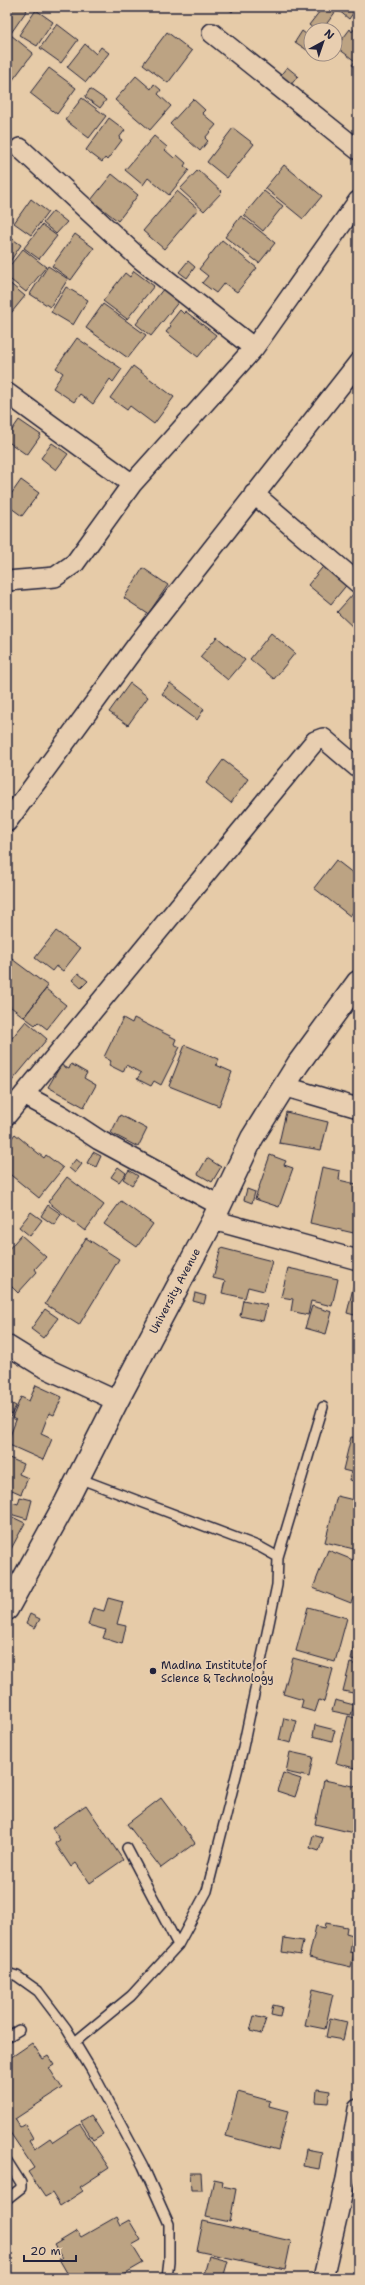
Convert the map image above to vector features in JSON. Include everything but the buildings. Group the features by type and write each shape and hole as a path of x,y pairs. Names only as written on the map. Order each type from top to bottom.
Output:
{"street":[{"path":"212,33 358,150"},
{"path":"20,148 139,258 254,348"},
{"path":"7,581 55,577 74,563 132,484 254,348 358,201"},
{"path":"7,822 139,642 358,363"},
{"path":"7,393 132,484"},
{"path":"254,494 358,582"},
{"path":"7,1115 315,741 323,738 358,768"},
{"name":"University Avenue","path":"7,1608 78,1478 216,1213 252,1138 283,1086 358,982"},
{"path":"283,1086 358,1108"},
{"path":"24,1095 61,1114 99,1140 216,1213 358,1260"},
{"path":"7,1345 41,1366 117,1401"},
{"path":"324,2278 346,2179 358,2109"}],"lane":[{"path":"75,2042 130,1996 178,1945 207,1891 242,1752 277,1585 278,1557 323,1407"},
{"path":"78,1478 260,1547 278,1557"},
{"path":"127,1848 178,1945"},
{"path":"7,1973 17,1976 38,1991 75,2042 143,2166 169,2224 169,2261 167,2278"},
{"path":"7,2037 19,2030"},
{"path":"7,2160 21,2183 21,2188 7,2199"}],"place":[{"name":"Madina Institute of Science & Technology","path":"153,1671"}]}
